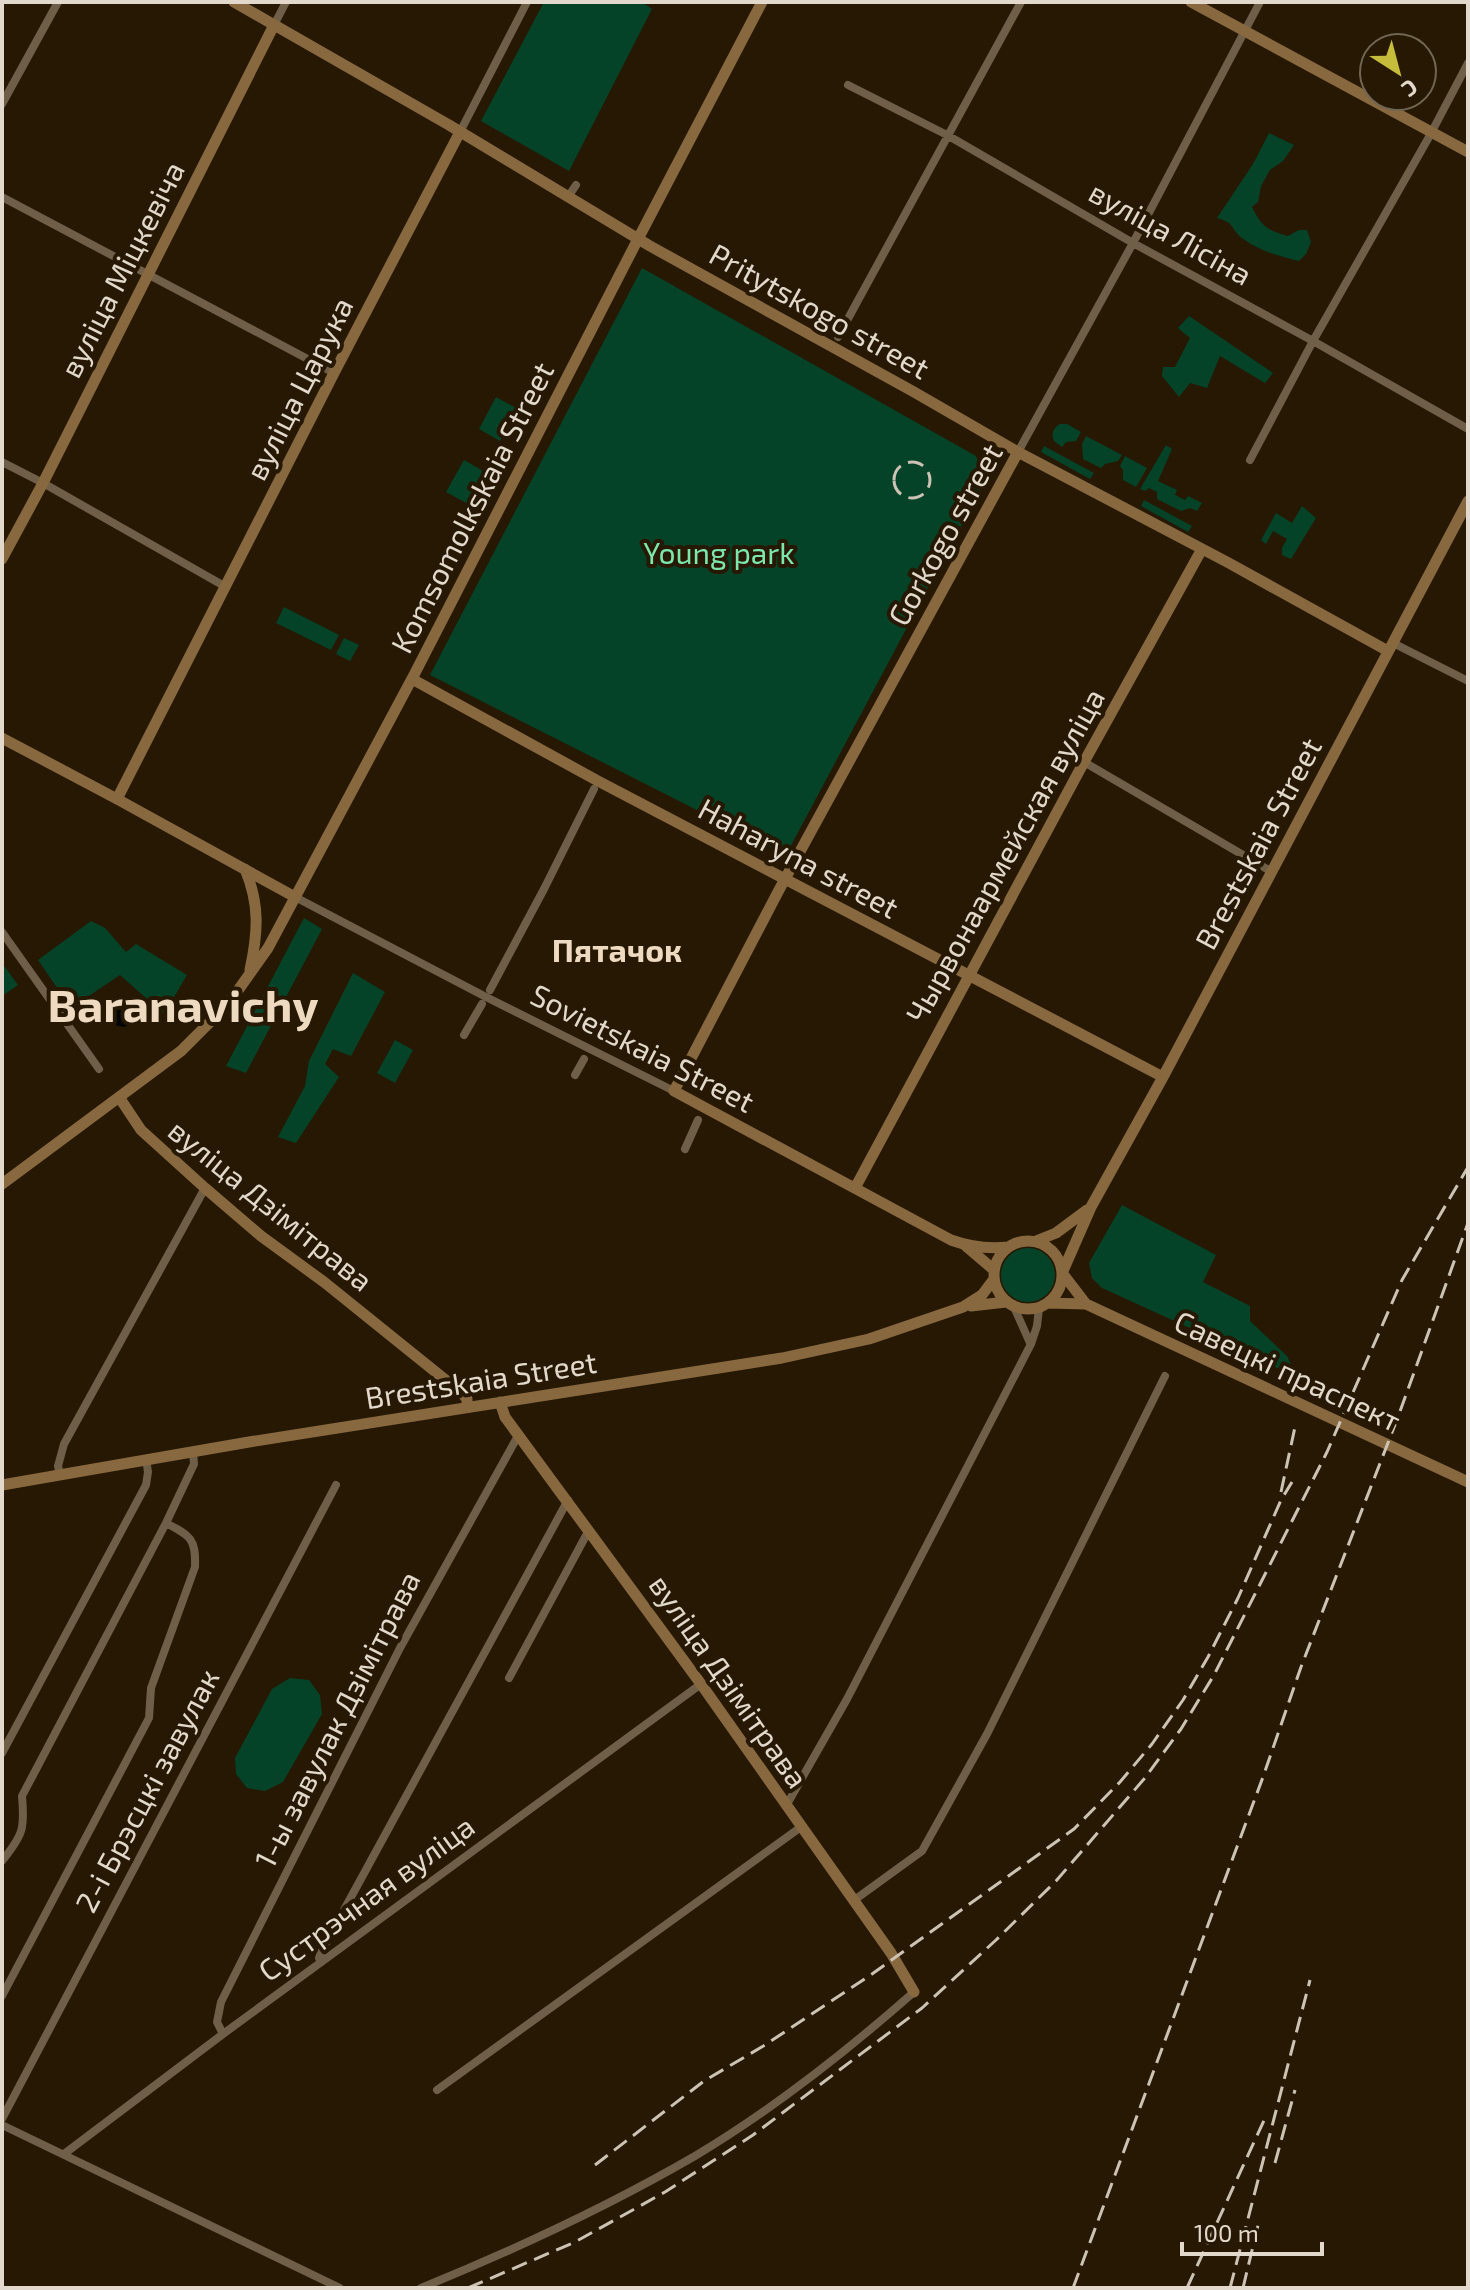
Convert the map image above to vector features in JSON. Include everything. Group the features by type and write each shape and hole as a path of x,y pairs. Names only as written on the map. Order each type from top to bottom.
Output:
{"main road":[{"name":"Pritytskogo street","path":"234,2 638,239 1018,452 1390,647"},
{"name":"Komsomolkskaia Street","path":"2,1184 181,1051 229,1003 268,948 412,679 762,2"},
{"path":"1191,2 1468,152"},
{"name":"вуліца Міцкевіча","path":"2,559 274,25"},
{"name":"вуліца Царука","path":"117,799 460,132"},
{"name":"Gorkogo street","path":"674,1091 785,879 1018,452"},
{"name":"Brestskaia Street","path":"1063,1272 1091,1207 1468,501"},
{"name":"Чырвонаармейская вуліца","path":"855,1188 1202,549"},
{"name":"Haharyna street","path":"412,679 525,742 1163,1077"},
{"path":"2,738 295,897"},
{"path":"244,869 253,889 258,916 248,978"},
{"name":"Sovietskaia Street","path":"674,1091 966,1246 994,1275"},
{"name":"вуліца Дзімітрава","path":"119,1097 141,1130 205,1188 261,1236 324,1282 463,1394 467,1407"},
{"name":"Brestskaia Street","path":"1036,1241 1056,1233 1091,1207"},
{"path":"1036,1241 1054,1252 1063,1272 1059,1290 1043,1305 1026,1309 1010,1304 1000,1295 994,1275 998,1257 1008,1247 1017,1242 1036,1241"},
{"name":"Sovietskaia Street","path":"966,1246 1008,1247"},
{"name":"Савецкі праспект","path":"1063,1272 1086,1304"},
{"name":"Brestskaia Street","path":"2,1485 146,1459 782,1358 869,1339 963,1307 982,1295 994,1275"},
{"name":"Brestskaia Street","path":"963,1307 1010,1304"},
{"name":"Савецкі праспект","path":"1043,1305 1086,1304 1468,1482"},
{"name":"вуліца Дзімітрава","path":"500,1402 505,1417 701,1684 891,1953 914,1992"}],"street":[{"path":"2,104 58,2"},
{"name":"вуліца Міцкевіча","path":"274,25 286,2"},
{"name":"вуліца Царука","path":"460,132 527,2"},
{"path":"838,337 1021,2"},
{"name":"Gorkogo street","path":"1018,452 1260,2"},
{"path":"1250,460 1468,63"},
{"name":"вуліца Лісіна","path":"848,85 947,135 1133,243 1468,429"},
{"path":"568,197 576,185"},
{"path":"2,197 334,373"},
{"path":"2,462 226,587"},
{"path":"1390,647 1468,681"},
{"path":"1084,762 1272,872"},
{"path":"490,990 594,789"},
{"name":"Sovietskaia Street","path":"295,897 674,1091"},
{"path":"2,932 99,1069"},
{"path":"464,1035 482,1004"},
{"path":"575,1075 584,1059"},
{"path":"685,1149 698,1120"},
{"path":"60,1474 58,1466 64,1444 205,1188"},
{"path":"1010,1304 1031,1344"},
{"path":"786,1806 847,1699 1031,1344 1043,1305"},
{"path":"853,1901 922,1851 987,1734 1165,1376"},
{"name":"1-ы завулак Дзімітрава","path":"223,2034 217,2022 221,2002 400,1648 519,1434"},
{"path":"2,1861 19,1839 24,1821 22,1796 166,1523 194,1464 193,1452"},
{"path":"2,1753 146,1485 146,1459"},
{"name":"2-і Брэсцкі завулак","path":"2,2122 336,1485"},
{"path":"321,1962 321,1952 568,1500"},
{"path":"2,1996 149,1718 151,1688 195,1567 196,1548 189,1534 166,1523"},
{"path":"509,1678 589,1530"},
{"name":"Сустрэчная вуліца","path":"64,2154 701,1684"},
{"path":"437,2090 801,1827"},
{"path":"421,2288 528,2242 693,2156 739,2128 914,1992"},
{"path":"2,2122 340,2288"}],"green space":[{"path":"544,2 642,2 652,9 569,171 481,121"},
{"path":"1269,133 1294,145 1283,161 1270,170 1261,186 1258,202 1252,207 1262,223 1275,232 1288,236 1299,230 1307,230 1311,242 1299,261 1249,243 1227,222 1217,218 1253,164"},
{"name":"Young park","path":"642,268 976,456 985,481 786,855 430,675"},
{"path":"1189,316 1273,373 1265,383 1220,356 1207,388 1190,383 1179,397 1162,376 1163,367 1175,367 1190,338 1178,328"},
{"path":"496,397 518,409 500,441 479,429"},
{"path":"1060,424 1067,424 1081,432 1076,441 1066,442 1062,447 1054,441 1053,431"},
{"path":"1086,436 1122,455 1118,461 1101,468 1083,459 1082,444"},
{"path":"1166,445 1172,449 1158,481 1177,490 1175,495 1185,500 1188,496 1202,503 1197,511 1190,508 1181,511 1157,499 1157,492 1149,488 1145,491 1140,489"},
{"path":"1044,446 1094,473 1090,479 1041,452"},
{"path":"1125,456 1147,468 1136,487 1123,480 1120,466"},
{"path":"464,460 485,472 468,504 446,492"},
{"path":"1144,500 1192,526 1188,532 1141,506"},
{"path":"1302,506 1316,518 1291,559 1282,555 1287,539 1273,531 1266,544 1261,540 1276,513 1292,523"},
{"path":"284,607 339,635 331,650 276,623"},
{"path":"344,638 359,645 350,661 336,654"},
{"path":"304,918 322,929 246,1073 226,1066"},
{"path":"91,921 105,928 126,952 136,944 187,975 164,1014 120,975 71,1008 38,960"},
{"path":"2,963 18,985 2,996"},
{"path":"353,973 385,992 351,1056 333,1049 325,1064 339,1077 296,1143 278,1137 305,1086 309,1061"},
{"path":"395,1040 413,1050 395,1083 377,1073"},
{"path":"1122,1205 1216,1255 1203,1282 1250,1306 1250,1321 1287,1356 1297,1377 1102,1288 1092,1278 1089,1263"},
{"path":"1028,1248 1047,1256 1055,1275 1047,1294 1028,1302 1009,1294 1001,1275 1009,1256"},
{"path":"290,1678 309,1680 320,1695 322,1714 283,1782 265,1791 247,1788 236,1774 235,1758 272,1689"}],"shaded area":[{"path":"123,996 133,999 139,1011 133,1024 124,1027 115,1025 108,1012 111,1003"}],"railway":[{"path":"912,462 925,467 930,480 925,493 912,498 899,493 894,480 899,467 912,462"},
{"path":"468,2288 575,2242 665,2192 753,2135 922,2008 1056,1881 1144,1779 1181,1729 1214,1675 1327,1452 1402,1280 1468,1167"},
{"path":"1073,2288 1468,1223"},
{"path":"1281,1492 1295,1427"},
{"path":"595,2165 704,2081 765,2045 872,1974 1074,1829 1120,1782 1183,1700 1238,1598 1292,1482"},
{"path":"1230,2288 1310,1980"},
{"path":"1275,2163 1295,2090"},
{"path":"1187,2288 1266,2116"},
{"path":"1243,2288 1259,2221"}],"district":[{"name":"Пятачок","path":"617,951"},
{"name":"Baranavichy","path":"183,1006"}]}
